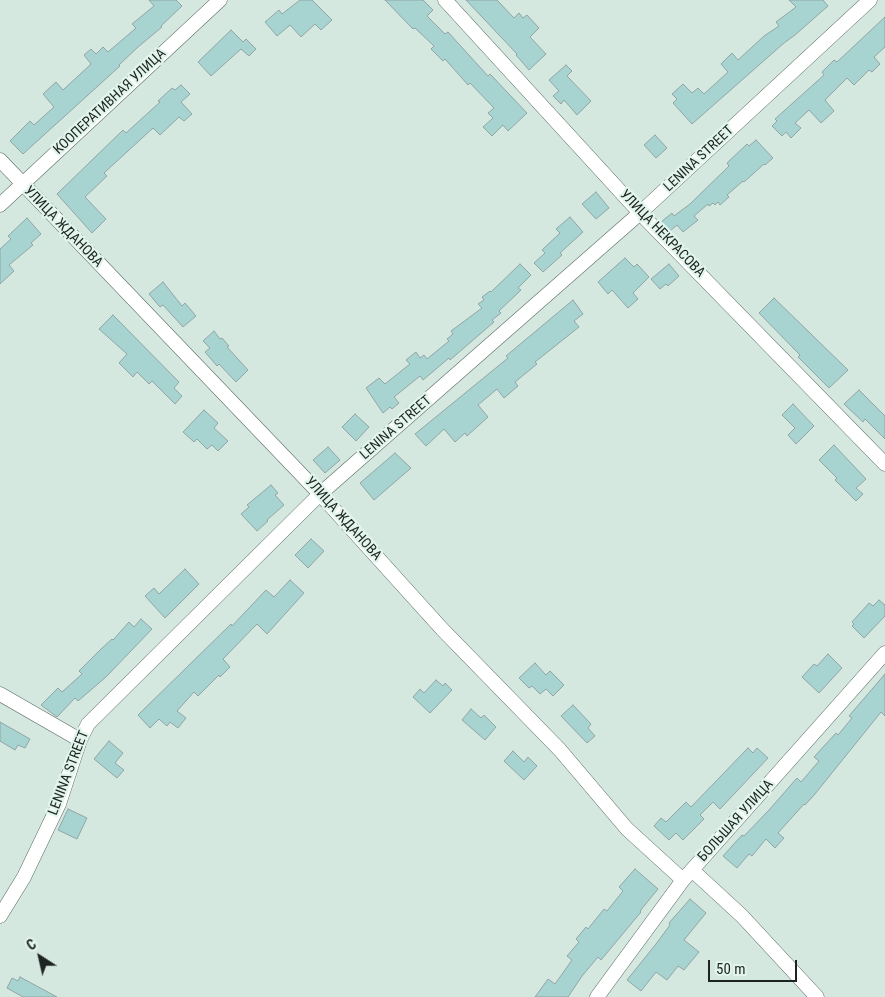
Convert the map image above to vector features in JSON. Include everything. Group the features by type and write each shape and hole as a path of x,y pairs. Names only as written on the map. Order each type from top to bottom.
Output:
{"street":[{"name":"КООПЕРАТИВНАЯ УЛИЦА","path":"0,205 220,0"},
{"name":"УЛИЦА НЕКРАСОВА","path":"445,0 640,213 885,464"},
{"name":"LENINA STREET","path":"0,916 24,877 59,804 80,740 88,724 320,494 640,213 870,0"},
{"name":"УЛИЦА ЖДАНОВА","path":"0,160 320,494 442,629 560,750 627,829 742,916 818,997"},
{"name":"БОЛЬШАЯ УЛИЦА","path":"598,997 688,875 885,653"},
{"path":"0,694 80,740"}],"building":[{"path":"149,0 176,0 182,6 162,27 23,154 10,141 30,121 34,125 54,107 43,94 56,82 63,90 91,64 84,55 91,49 96,54 103,47 108,52 136,28 132,24 154,6"},
{"path":"300,0 312,0 332,20 321,30 315,24 301,37 290,25 277,36 265,22 279,10 282,14"},
{"path":"385,0 423,0 433,10 427,16 445,34 448,32 488,76 490,74 527,113 508,131 503,125 492,136 483,127 493,118 488,113 494,108 470,83 468,85 445,59 443,61 431,49 434,46 415,28 413,29"},
{"path":"466,0 497,0 514,18 519,13 523,18 527,15 539,28 530,37 546,54 529,70 517,54"},
{"path":"789,0 823,0 828,6 692,124 673,103 677,99 672,94 683,84 692,93 698,88 704,94 728,72 721,64 732,53 738,60 764,36 779,26 776,22 796,7"},
{"path":"885,17 885,47 874,57 880,64 872,72 869,70 854,85 847,78 825,100 834,111 821,123 809,110 795,123 801,128 791,138 786,132 782,136 772,126 777,121 775,119 824,75 822,72 834,60 837,62"},
{"path":"231,30 243,42 246,39 256,49 249,56 241,49 211,76 198,62"},
{"path":"566,65 572,71 567,76 591,101 577,115 564,100 561,104 553,96 559,91 549,80"},
{"path":"181,85 190,94 181,102 192,114 184,121 179,117 160,135 153,128 104,173 107,176 85,197 106,219 92,233 57,194 123,130 126,133 160,102 158,101 172,88 175,90"},
{"path":"655,135 667,148 656,158 644,145"},
{"path":"756,140 773,158 727,195 729,197 720,205 718,202 715,205 713,203 709,206 708,204 694,216 698,220 683,232 677,225 670,231 661,222 672,213 674,216 690,204 729,166 727,163 747,144 749,146"},
{"path":"596,192 609,208 596,219 582,204"},
{"path":"570,217 583,232 543,272 534,263 545,253 542,250 560,233 556,229"},
{"path":"27,218 41,234 31,243 33,245 9,265 14,271 0,284 0,249 11,239 8,236"},
{"path":"625,258 634,267 637,264 649,277 633,293 638,299 628,308 612,290 608,294 598,282"},
{"path":"520,264 531,275 518,288 521,290 499,311 501,313 492,320 494,322 450,360 449,358 423,380 420,376 394,397 399,403 383,413 366,388 379,378 385,384 410,364 406,360 416,352 420,358 424,355 427,359 449,341 447,339 453,334 451,331 482,308 478,304 484,300 482,297 491,292"},
{"path":"669,264 679,276 668,286 666,284 660,289 651,279"},
{"path":"163,282 182,306 185,303 196,316 183,327 163,305 160,307 149,294"},
{"path":"774,298 848,370 829,388 798,357 800,355 759,313"},
{"path":"573,300 583,314 574,321 579,327 535,362 537,364 515,382 518,386 504,398 497,389 478,405 488,417 467,436 465,433 455,442 444,429 426,446 415,434 508,358 506,356"},
{"path":"113,315 179,382 174,388 182,396 175,404 152,381 149,384 137,372 133,377 119,363 127,354 99,329"},
{"path":"214,331 248,370 236,382 219,364 217,366 205,352 210,348 203,341"},
{"path":"859,390 885,416 885,439 865,419 863,422 844,404"},
{"path":"793,404 814,426 796,444 788,435 795,428 782,415"},
{"path":"204,410 218,423 214,428 228,441 218,451 212,445 207,449 197,439 194,442 183,432"},
{"path":"355,414 369,427 356,441 342,427"},
{"path":"834,445 866,479 856,488 863,494 856,501 835,480 837,478 819,460"},
{"path":"328,447 340,460 325,473 313,460"},
{"path":"395,453 411,468 374,500 360,483"},
{"path":"271,485 278,493 275,495 284,505 257,531 241,514 249,507 247,505"},
{"path":"311,539 324,551 308,568 295,555"},
{"path":"185,569 199,584 165,618 145,596 154,588 159,594"},
{"path":"290,580 304,593 267,634 257,624 223,659 230,667 198,696 194,692 177,711 186,718 178,728 170,722 167,726 159,719 150,728 138,715 231,624 232,626 266,590 274,597"},
{"path":"879,600 885,605 885,616 864,638 852,626 854,624 852,622 869,603 873,606"},
{"path":"141,619 152,629 106,677 78,701 75,698 57,717 41,705 58,688 62,692 82,674 79,671 113,640 129,622 134,627"},
{"path":"828,654 842,668 819,693 802,677 814,664 817,666"},
{"path":"535,663 546,675 550,671 564,685 553,696 546,689 540,694 532,686 529,688 519,678"},
{"path":"885,674 885,716 881,712 815,794 778,833 784,838 775,848 766,839 752,856 749,854 737,868 723,856 769,810 797,778 801,782 819,761 814,757 836,733 838,735 852,718 849,716"},
{"path":"436,680 443,686 445,683 452,690 430,713 413,697 420,689 424,693"},
{"path":"573,705 591,724 588,728 595,736 587,743 561,716"},
{"path":"471,709 481,718 484,715 496,727 485,740 462,720"},
{"path":"0,722 30,739 25,748 18,745 15,750 0,741"},
{"path":"109,741 123,753 115,763 124,770 117,778 94,759"},
{"path":"748,748 753,753 757,748 768,758 720,809 713,802 700,815 704,819 683,840 676,833 669,840 654,826 661,818 666,822 686,802 691,807"},
{"path":"513,751 524,762 528,757 537,766 524,780 504,761"},
{"path":"68,809 87,818 77,839 58,830"},
{"path":"635,869 658,889 641,912 601,960 598,957 568,997 535,997 548,979 555,984 572,960 567,956 579,942 576,939 586,927 588,929 604,909 607,911 623,891 619,887"},
{"path":"690,899 706,913 684,940 699,952 684,970 678,966 667,980 656,972 641,991 627,980 670,925 669,923"},
{"path":"20,977 57,997 23,997 7,988 12,978 18,981"}]}
